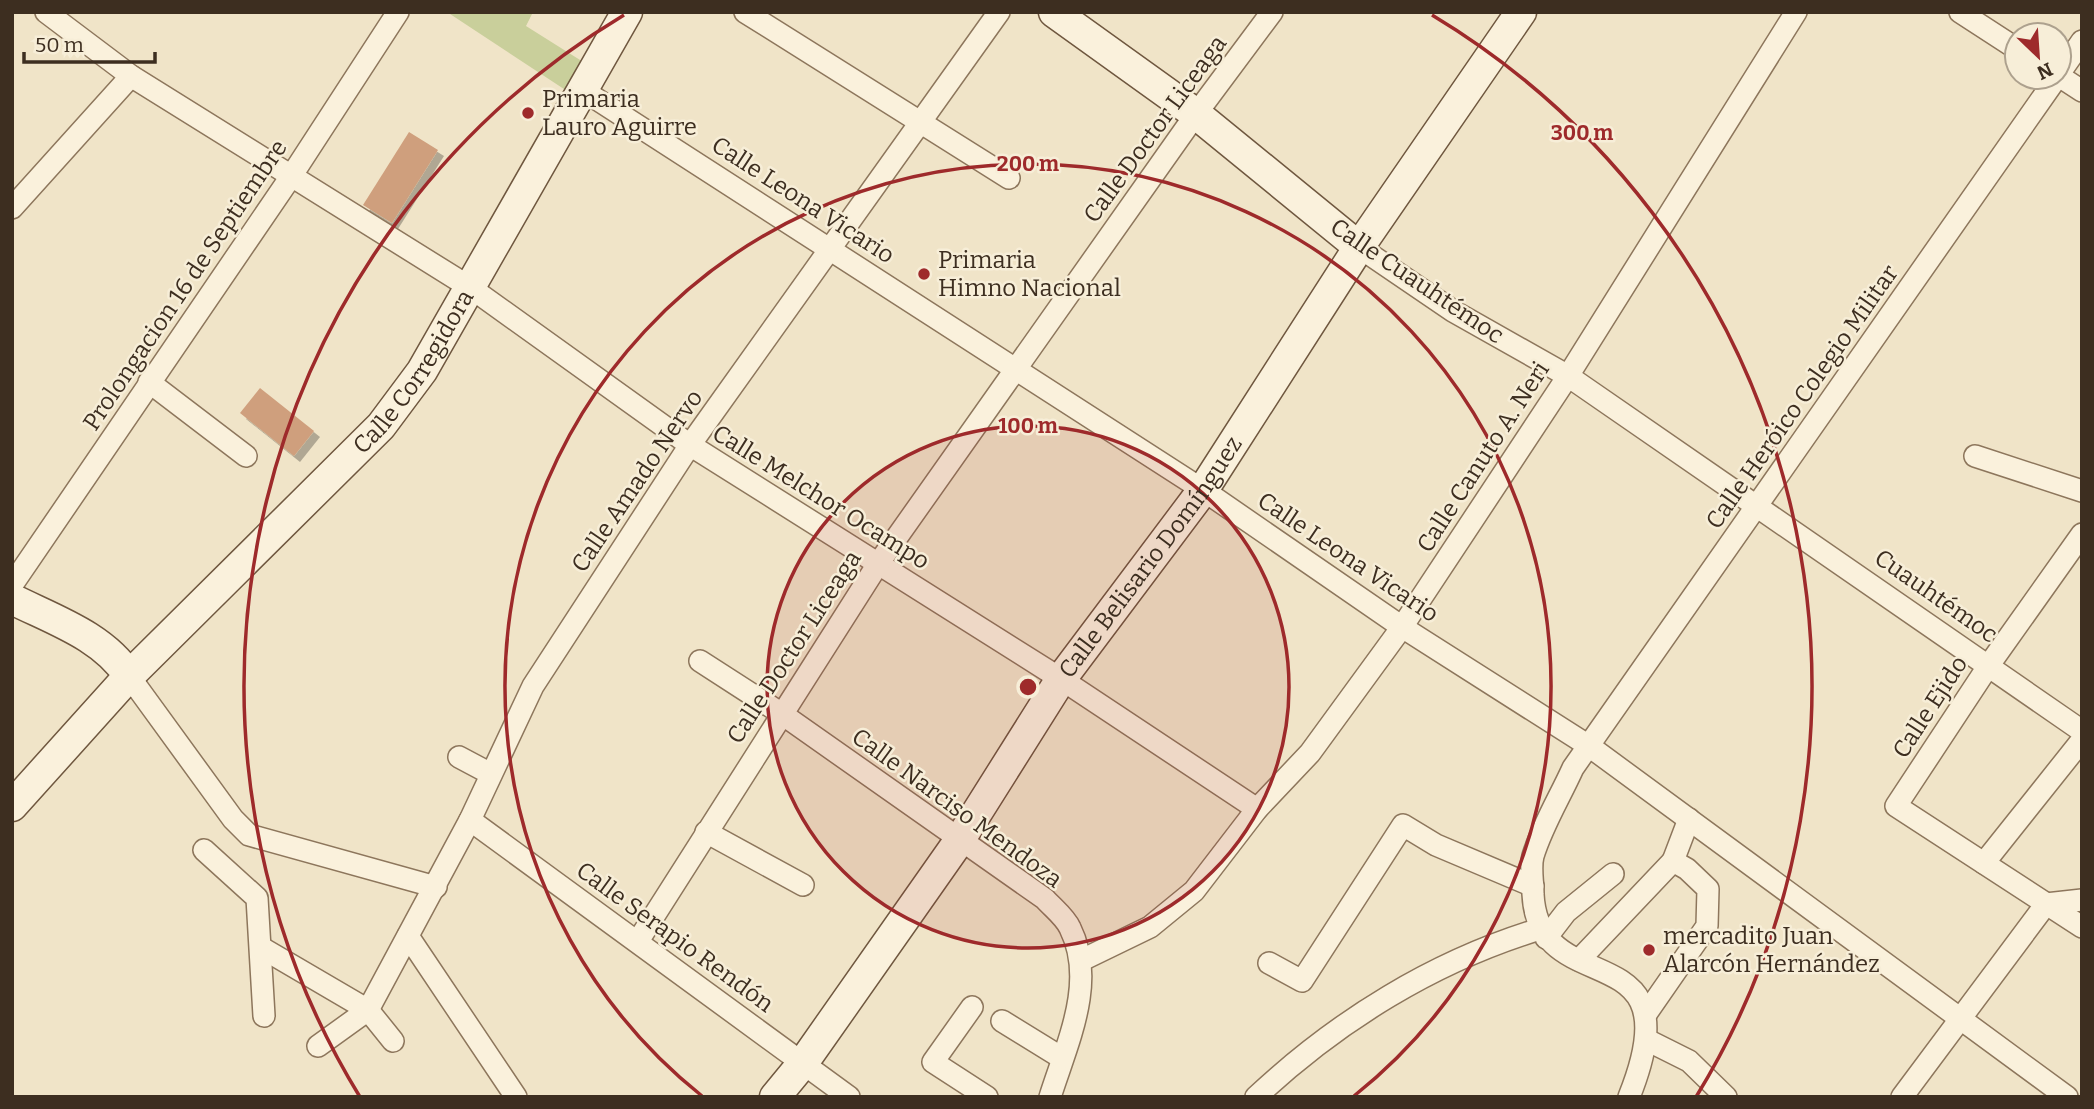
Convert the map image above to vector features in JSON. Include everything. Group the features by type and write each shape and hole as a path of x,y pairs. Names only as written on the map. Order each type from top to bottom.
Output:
{"street":[{"name":"Calle Melchor Ocampo","path":"46,12 131,76 471,288 690,445 1061,678 1258,809"},
{"name":"Prolongacion 16 de Septiembre","path":"12,585 292,175 398,12"},
{"name":"Calle Corregidora","path":"12,806 130,676 381,426 422,370 471,288 626,12"},
{"path":"745,12 1009,178"},
{"name":"Calle Amado Nervo","path":"368,1010 436,887 533,686 690,445 999,12"},
{"name":"Calle Cuauhtémoc","path":"1054,12 1196,114 1359,247 1454,311 1568,376 1759,506"},
{"name":"Calle Doctor Liceaga","path":"638,941 878,564 1196,114 1272,12"},
{"name":"Calle Belisario Domínguez","path":"775,1097 803,1063 959,841 1061,678 1203,490 1359,247 1521,12"},
{"name":"Calle Canuto A. Neri","path":"1082,960 1150,928 1194,891 1258,809 1310,753 1402,627 1568,376 1797,12"},
{"path":"1960,12 2003,40"},
{"path":"12,208 131,76"},
{"name":"Calle Leona Vicario","path":"581,89 1203,490 1402,627 1589,746 2067,1097"},
{"name":"Calle Heróico Colegio Militar","path":"1543,934 1534,909 1532,858 1573,768 2048,91"},
{"path":"149,382 246,456"},
{"path":"1975,456 2082,491"},
{"name":"Cuauhtémoc","path":"1759,506 2082,732"},
{"name":"Calle Ejido","path":"1984,863 1896,806 1989,665 2082,534"},
{"path":"12,599 103,645 117,658 233,819 249,835 436,887"},
{"name":"Calle Narciso Mendoza","path":"700,661 782,714 1045,899 1069,926 1082,960"},
{"path":"2082,740 1984,863 2082,927"},
{"path":"459,757 491,774"},
{"path":"1580,960 1672,861 1689,819"},
{"name":"Calle Serapio Rendón","path":"470,820 849,1097"},
{"path":"1269,963 1302,981 1403,825 1436,845 1533,886"},
{"path":"706,832 803,885"},
{"path":"204,850 257,898 264,1016"},
{"path":"1646,1014 1707,926 1708,889 1687,869 1672,861"},
{"path":"1256,1097 1330,1035 1428,972 1543,934 1613,874"},
{"path":"1902,1097 2046,904 2082,900"},
{"path":"1543,934 1580,960 1625,983 1642,999 1646,1014 1647,1040 1629,1097"},
{"path":"408,936 516,1097"},
{"path":"262,948 368,1010 393,1041"},
{"path":"1050,1097 1080,1000 1082,960"},
{"path":"972,1007 933,1062 987,1097"},
{"path":"318,1046 368,1010"},
{"path":"1002,1021 1062,1058"},
{"path":"1647,1040 1689,1061 1726,1097"}],"green space":[{"path":"447,12 533,12 526,26 588,65 570,93"}],"building":[{"path":"409,132 438,150 392,223 363,205"},
{"path":"260,388 314,431 294,456 240,413"}],"place":[{"name":"Primaria Lauro Aguirre","path":"528,113"},
{"name":"Primaria Himno Nacional","path":"924,274"},
{"name":"mercadito Juan Alarcón Hernández","path":"1649,950"}]}
